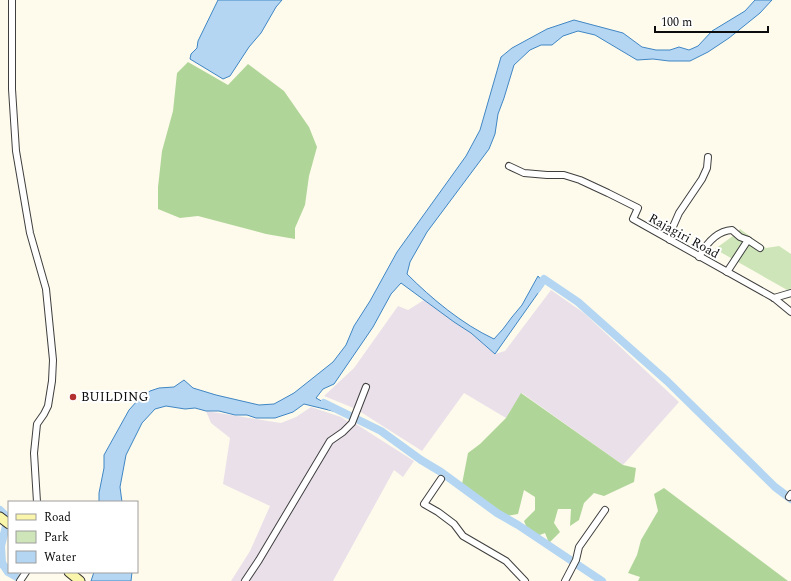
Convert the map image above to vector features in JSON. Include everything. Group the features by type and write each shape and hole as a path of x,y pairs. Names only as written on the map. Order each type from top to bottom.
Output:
{"main road":[{"path":"0,517 8,523"},
{"path":"70,573 80,581"}],"street":[{"path":"12,0 12,89 16,150 30,233 46,289 53,360 52,381 48,406 37,424 34,452 37,501"},
{"path":"670,240 672,229 679,213 702,179 707,168 708,157"},
{"name":"Rajagiri Road","path":"509,166 524,173 547,175 564,174 608,192 638,208 633,219 774,298 791,312"},
{"path":"699,256 703,248 717,234 727,230 732,230 740,237 748,240 760,248"},
{"path":"727,272 748,240"},
{"path":"774,298 791,293"},
{"path":"245,581 330,442 352,423 366,387"},
{"path":"441,479 424,504 454,524 463,536 506,562 525,581"},
{"path":"565,581 575,563 579,547 605,510"}],"shaded area":[{"path":"551,290 584,313 679,402 623,465 522,393 506,418 464,393 422,451 356,409 324,396 354,368 398,306 408,310 424,300 471,333 495,354 505,351"},
{"path":"311,407 341,417 350,423 356,424 414,461 403,477 394,470 333,581 231,581 250,551 270,506 223,484 230,438 211,423 206,411 281,423 296,417"}],"green space":[{"path":"188,62 228,85 248,64 284,91 309,127 317,147 309,176 305,205 295,228 295,239 266,234 198,216 180,218 158,209 158,187 162,151 173,111 177,73"},
{"path":"740,229 766,248 779,246 791,254 791,288 789,291 715,249 737,233"},
{"path":"521,393 623,465 636,468 634,482 604,496 594,493 584,503 579,520 570,526 571,509 558,509 554,523 560,532 549,543 545,533 537,536 528,531 524,521 535,510 535,497 524,490 518,514 507,516 468,490 462,484 468,453 480,444 506,418"},
{"path":"664,488 788,581 638,581 640,577 628,573 637,555 641,540 658,511 654,494"}],"water":[{"path":"218,0 282,0 276,7 261,33 249,47 230,76 223,79 190,59 191,54 197,48 198,41"},
{"path":"755,0 772,0 760,13 729,38 708,52 690,61 653,59 637,60 595,35 578,31 563,36 552,45 541,45 530,50 514,65 498,114 495,134 489,149 427,232 410,262 407,274 448,310 470,326 494,339 522,305 538,276 542,281 543,286 495,354 471,333 401,283 391,294 373,327 334,384 323,389 316,398 345,414 304,404 293,412 275,418 256,418 247,415 235,415 195,408 185,409 166,406 155,409 142,423 126,455 120,487 122,501 99,501 104,468 104,455 129,410 138,400 150,391 159,388 174,387 184,380 193,388 216,395 259,405 274,404 294,393 333,362 346,345 354,326 370,301 397,252 466,156 480,130 501,57 512,48 547,29 574,20 623,33 642,47 656,50 670,50 679,47 689,50 698,46 712,31 745,11"},
{"path":"94,573 132,573 131,581 91,581"}],"waterway":[{"path":"537,289 544,279 578,302 667,381 775,487 791,499"},
{"path":"324,403 381,431 497,513 518,525 602,581"},
{"path":"0,510 8,518 1,546 2,563 0,564"},
{"path":"2,563 8,572"},
{"path":"10,573 17,577"}],"place":[{"name":"BUILDING","path":"73,397"}]}
